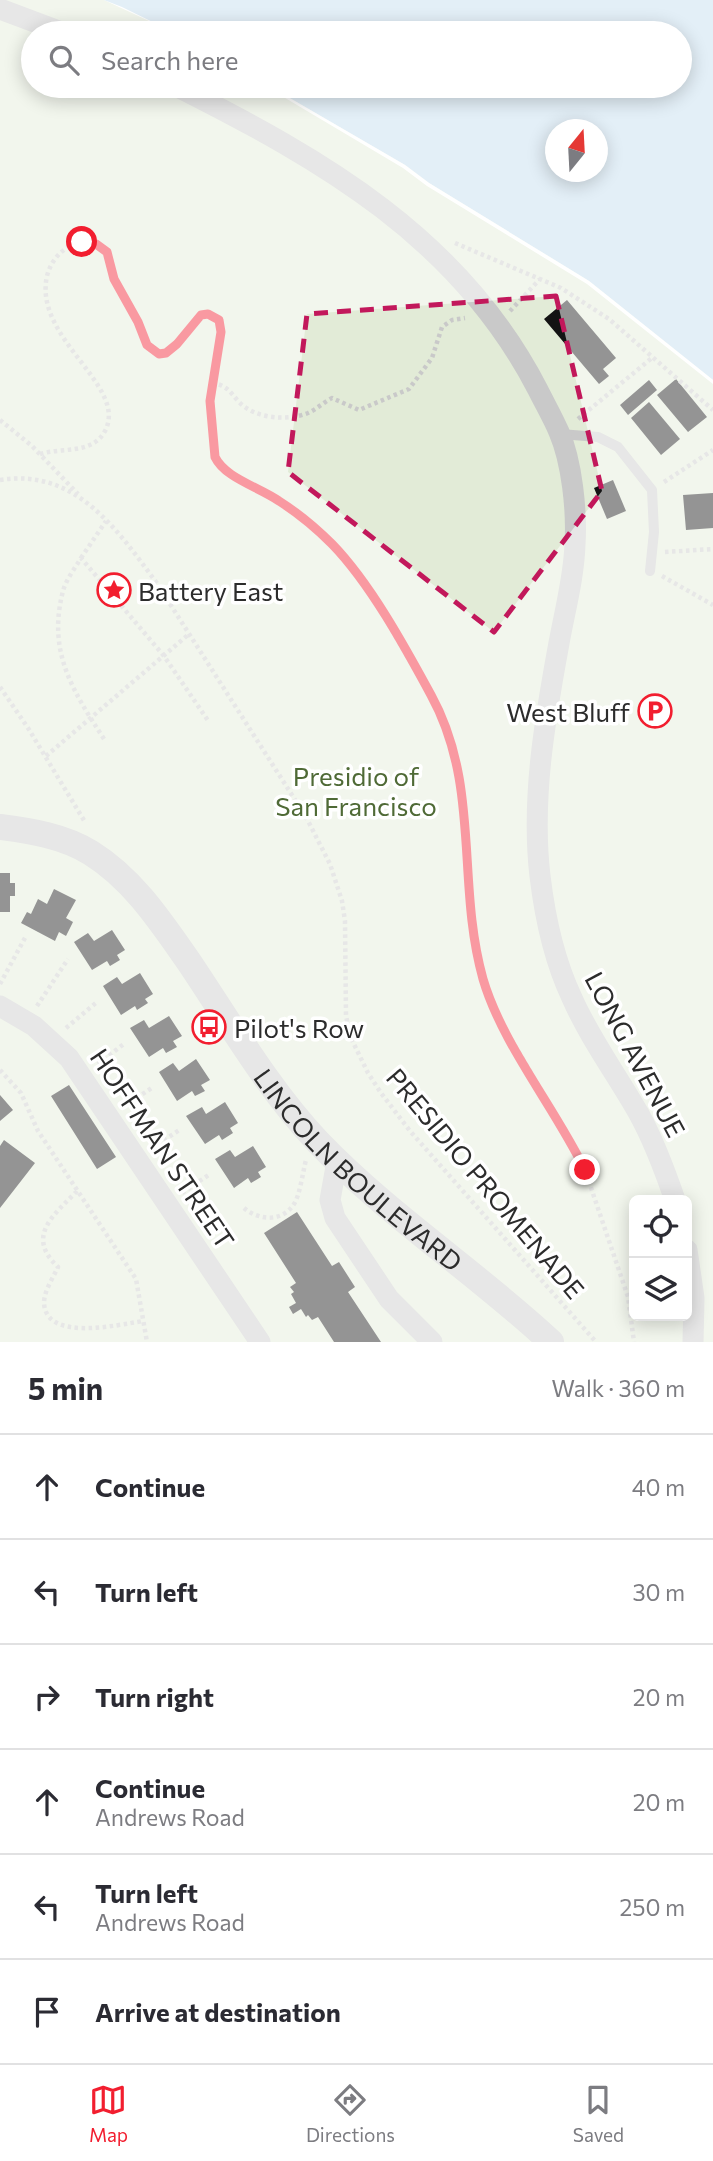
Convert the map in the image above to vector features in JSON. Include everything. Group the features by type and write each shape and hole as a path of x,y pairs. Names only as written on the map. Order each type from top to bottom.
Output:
{"street":[{"path":"0,9 32,21"},
{"name":"LONG AVENUE","path":"199,98 330,170 398,218 427,244 491,314 530,374 560,434 573,498 575,544 539,779 538,842 543,904 560,970 572,1000 639,1116 665,1170 673,1195"},
{"name":"LINCOLN BOULEVARD","path":"0,827 67,841 91,853 133,888 153,911 301,1123 337,1161 551,1342"},
{"name":"HOFFMAN STREET","path":"0,1006 27,1021 51,1041 82,1075 260,1342"},
{"path":"337,1161 330,1200 335,1218 389,1299 432,1342"},
{"path":"688,1258 694,1298 693,1342"}],"lane":[{"path":"560,434 598,437 618,447 652,490 650,570"}],"path":[{"path":"40,454 57,449 91,446 100,438 108,421 106,401 88,371 58,331 47,310 45,288 49,269 59,253 82,242 96,244 107,252 114,279 138,322 147,345 159,354 172,349 201,315 208,314 219,320 221,332 212,383 211,411 215,432 215,457 230,474 261,489 298,514 345,559 371,594 440,713 449,734 460,775 471,907 482,976 498,1017 561,1122 585,1170 628,1297 634,1342"},
{"path":"427,244 451,242 561,288 609,318 713,410"},
{"path":"509,312 540,279"},
{"path":"212,383 226,387 245,407 265,416 300,415 311,412 332,398 359,410 409,389 417,382 432,358 442,327 452,320 472,317"},
{"path":"560,434 653,357"},
{"path":"0,420 40,454 80,496"},
{"path":"652,490 713,450"},
{"name":"PRESIDIO PROMENADE","path":"0,480 20,477 42,480 80,496 132,550 156,582 306,817 330,864 342,901 345,921 346,1016 351,1038 368,1073 403,1121 596,1342"},
{"path":"104,740 72,688 62,658 58,631 64,589 106,522"},
{"path":"652,553 713,549"},
{"path":"81,558 164,656 209,722"},
{"path":"650,570 713,605"},
{"path":"46,756 189,634"},
{"path":"0,687 46,756 93,835 91,853"},
{"path":"0,984 26,936"},
{"path":"27,1021 68,959"},
{"path":"51,1041 97,1002"},
{"path":"82,1075 125,1043"},
{"path":"0,1070 21,1093 38,1131 136,1279 147,1342"},
{"path":"110,1117 153,1087"},
{"path":"137,1158 181,1129"},
{"path":"244,1208 251,1214 269,1219 282,1215 294,1204 306,1160"},
{"path":"167,1203 210,1174"},
{"path":"77,1191 44,1229 43,1244 47,1257 58,1267 44,1301 46,1312 52,1322 77,1332 143,1321"},
{"path":"556,1314 566,1308"}],"highlighted area":[{"path":"556,296 602,491 494,632 288,472 307,314"}],"green space":[{"name":"Presidio of San Francisco","path":"0,0 104,0 149,21 21,21 21,98 290,98 405,165 429,183 589,281 713,380 713,1342 0,1342"}],"water":[{"path":"104,0 713,0 713,380 589,281 429,183 405,165 290,98 692,98 692,21 151,21"}],"pier":[{"path":"285,98 290,98 405,165 429,183 589,281 713,380 713,384 587,284 427,186 403,168"}],"building":[{"path":"567,300 616,358 603,369 609,376 599,384 544,319"},
{"path":"676,379 707,417 688,432 657,395"},
{"path":"649,380 657,390 628,415 620,405"},
{"path":"649,402 680,439 661,455 631,418"},
{"path":"613,480 626,511 607,519 594,488"},
{"path":"713,493 713,528 686,530 683,495"},
{"path":"0,873 10,873 10,883 15,883 15,896 10,896 10,912 0,912"},
{"path":"54,889 76,900 66,918 73,922 66,936 59,932 55,941 21,923 27,912 31,914 38,899 47,904"},
{"path":"112,930 125,950 117,955 120,960 110,966 107,961 92,970 74,942 88,933 94,941"},
{"path":"140,973 153,994 145,999 148,1003 137,1010 135,1006 121,1015 103,986 117,977 122,984"},
{"path":"169,1016 182,1036 173,1041 177,1047 166,1053 163,1048 149,1057 130,1028 144,1020 149,1028"},
{"path":"196,1059 210,1080 201,1085 205,1091 195,1096 192,1091 177,1101 159,1072 173,1063 179,1071"},
{"path":"69,1085 116,1157 97,1169 51,1096"},
{"path":"0,1095 13,1110 0,1121"},
{"path":"225,1102 238,1123 230,1128 233,1133 222,1140 219,1135 205,1144 186,1116 202,1107 206,1114"},
{"path":"4,1140 35,1163 0,1208 0,1146"},
{"path":"253,1146 266,1167 258,1172 261,1177 251,1183 248,1178 234,1188 215,1159 230,1150 235,1157"},
{"path":"297,1212 332,1266 339,1262 355,1287 348,1292 381,1342 334,1342 318,1317 312,1320 308,1315 306,1317 301,1309 293,1314 289,1307 296,1303 290,1287 296,1283 264,1233"}],"place":[{"name":"Battery East","path":"114,590"},
{"name":"West Bluff","path":"655,711"},
{"name":"Pilot's Row","path":"209,1027"}],"route":[{"path":"82,242 96,244 107,252 114,279 152,351 159,354 172,349 201,315 208,314 219,320 221,332 210,401 215,432 215,457 224,470 278,500 332,544 371,594 429,692 449,734 460,775 474,932 488,996 548,1104 561,1122 585,1170"}]}
